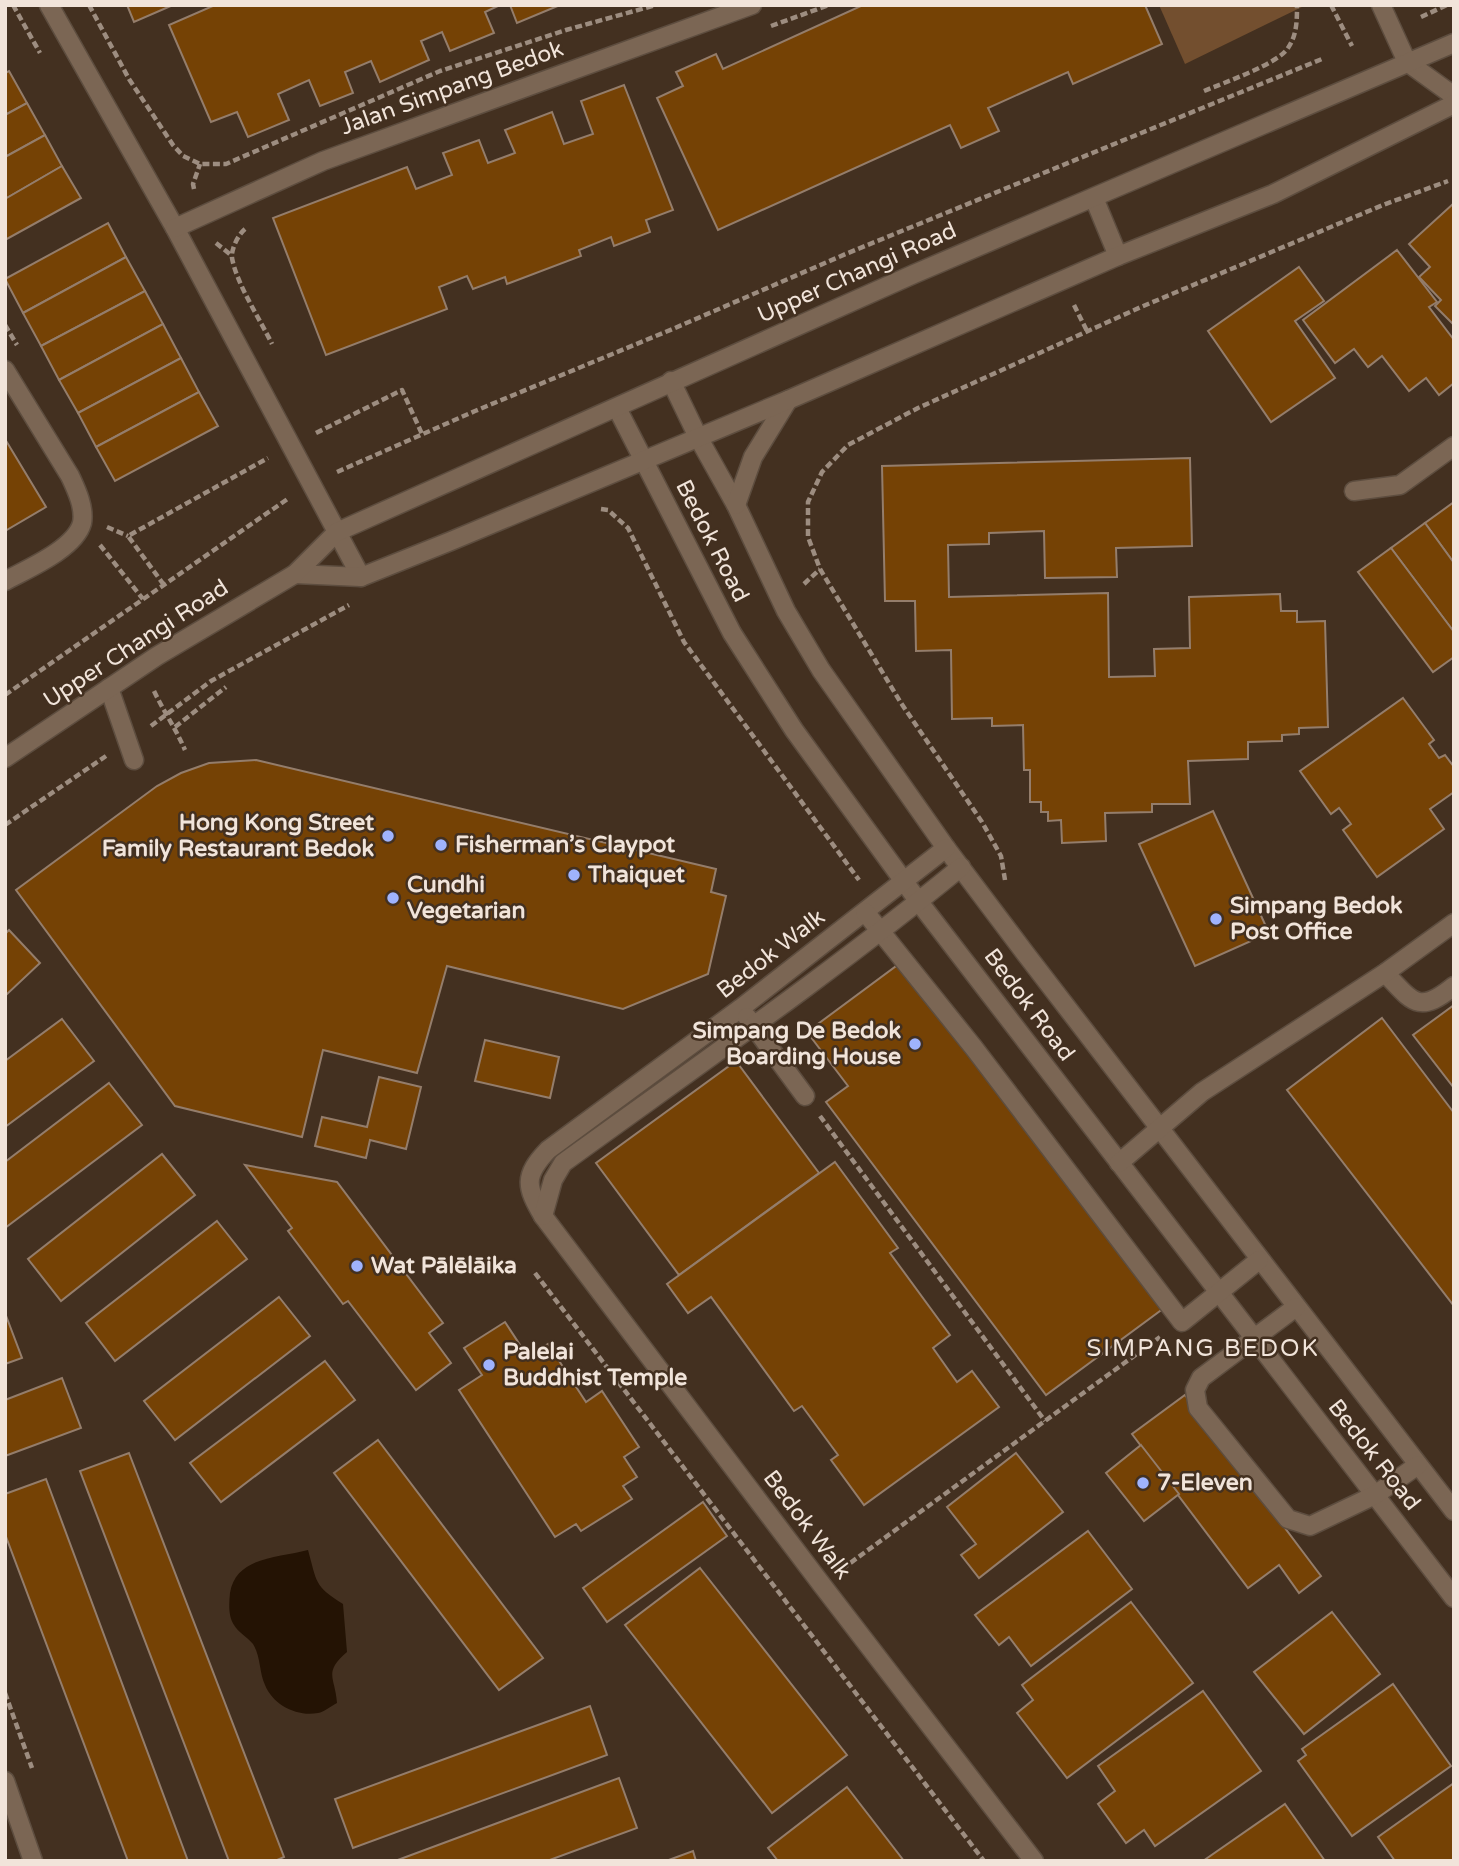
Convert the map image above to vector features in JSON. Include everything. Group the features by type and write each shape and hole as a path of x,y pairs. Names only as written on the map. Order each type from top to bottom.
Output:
{"street":[{"path":"49,5 175,228 361,577"},
{"name":"Jalan Simpang Bedok","path":"175,228 323,161 752,5"},
{"path":"1381,5 1407,62 1454,96"},
{"name":"Upper Changi Road","path":"5,758 143,665 295,574 337,532 617,408 671,381 1454,43"},
{"path":"295,574 361,577 788,400 1118,256 1273,194 1454,104"},
{"path":"1094,198 1118,256"},
{"path":"5,370 70,476 78,493 82,522 75,536 51,555 5,581"},
{"name":"Bedok Road","path":"671,381 736,505 786,611 821,670 946,848 1158,1129 1454,1511"},
{"path":"736,505 752,457 788,400"},
{"name":"Bedok Road","path":"617,408 732,634 808,750 919,902 1452,1593"},
{"path":"1354,491 1400,485 1454,446"},
{"path":"109,688 134,760"},
{"name":"Bedok Walk","path":"946,848 741,1009 542,1156 529,1177 531,1195 543,1216 1034,1861"},
{"name":"Bedok Walk","path":"543,1216 553,1180 563,1163 754,1025 919,902 961,867"},
{"path":"871,908 880,931 974,1048 1182,1322 1259,1260"},
{"path":"1119,1163 1202,1092 1385,973 1454,923"},
{"path":"1385,973 1410,999 1420,1003 1436,1000 1454,986"},
{"path":"741,1009 805,1096"},
{"path":"1296,1307 1201,1378 1195,1390 1198,1408 1288,1519 1310,1526 1375,1495 1418,1465"},
{"path":"5,1781 33,1861"}],"path":[{"path":"13,5 46,63"},
{"path":"89,5 129,79 173,145 183,156 200,164 226,164 440,71 566,30 656,5"},
{"path":"759,31 829,5"},
{"path":"1204,91 1266,64 1286,52 1294,37 1297,5"},
{"path":"1331,5 1352,46"},
{"path":"1421,17 1447,5"},
{"path":"5,695 311,484 848,253 1322,59"},
{"path":"1000,919 1005,878 1001,856 982,822 901,703 820,569 808,537 808,502 822,472 848,445 918,408 1141,307 1371,210 1448,181"},
{"path":"247,227 239,234 231,255 238,276 274,348"},
{"path":"128,536 290,445 402,390 422,434"},
{"path":"260,447 266,459"},
{"path":"598,509 608,510 628,528 684,642 871,908"},
{"path":"82,522 143,599"},
{"path":"106,526 128,536 164,585"},
{"path":"5,825 165,716 211,681 357,601"},
{"path":"143,665 165,716 175,727 185,750"},
{"path":"175,727 226,687"},
{"path":"805,1096 1045,1421"},
{"path":"535,1273 984,1861"},
{"path":"822,1585 1164,1334"}],"shaded area":[{"path":"1159,5 1306,5 1185,64"},
{"path":"308,1550 318,1582 343,1604 347,1652 335,1665 332,1675 337,1703 310,1714 287,1708 269,1692 263,1680 256,1649 234,1625 229,1605 234,1581 250,1565 272,1557"}],"building":[{"path":"127,5 173,5 134,22"},
{"path":"215,5 500,5 485,12 494,33 450,51 442,32 421,41 429,60 380,82 371,61 345,72 353,93 320,106 309,80 278,94 289,120 248,137 237,112 211,122 169,25"},
{"path":"510,5 560,5 517,23"},
{"path":"863,5 1145,5 1162,44 1073,84 1068,72 988,108 999,131 961,148 950,125 718,230 657,98 683,86 676,72 716,54 723,69"},
{"path":"9,71 27,103 5,115 5,73"},
{"path":"624,85 673,210 646,220 650,232 614,246 611,237 579,250 581,256 507,284 505,277 473,289 467,276 439,287 447,309 326,355 273,218 407,167 416,189 452,175 443,153 479,140 488,163 515,153 505,130 552,112 564,144 593,134 581,101"},
{"path":"27,103 45,135 5,157 5,115"},
{"path":"45,135 62,166 5,199 5,157"},
{"path":"62,166 81,198 5,240 5,199"},
{"path":"1454,203 1454,325 1435,306 1441,300 1419,277 1430,267 1409,244"},
{"path":"108,223 126,257 23,313 5,279"},
{"path":"1397,250 1437,302 1429,307 1454,340 1454,383 1439,395 1426,378 1409,391 1382,356 1368,367 1354,349 1335,363 1303,320"},
{"path":"126,257 145,291 41,346 23,313"},
{"path":"1299,267 1324,301 1295,321 1335,378 1271,422 1208,331"},
{"path":"145,291 163,324 59,380 41,346"},
{"path":"163,324 181,358 78,413 59,380"},
{"path":"181,358 199,392 96,447 78,413"},
{"path":"199,392 218,426 115,481 96,447"},
{"path":"5,439 46,507 5,531"},
{"path":"1190,458 1192,546 1116,548 1117,577 1045,578 1044,531 989,533 989,544 948,545 949,597 1108,593 1109,677 1155,676 1154,649 1190,648 1189,597 1280,594 1281,611 1297,611 1297,622 1325,621 1328,727 1299,728 1299,734 1282,735 1282,741 1248,742 1248,759 1188,761 1190,804 1152,804 1152,812 1105,813 1106,841 1062,843 1061,820 1048,821 1048,812 1041,812 1041,802 1030,802 1030,770 1024,770 1023,725 992,726 992,718 952,719 951,650 916,651 915,601 885,601 882,466"},
{"path":"1454,502 1454,563 1425,523"},
{"path":"1425,523 1454,563 1454,632 1391,548"},
{"path":"1391,548 1454,632 1454,657 1433,672 1358,572"},
{"path":"1403,698 1434,740 1429,744 1439,758 1445,755 1454,767 1454,792 1430,809 1444,829 1377,877 1343,830 1351,824 1339,808 1331,814 1300,771"},
{"path":"256,760 716,869 711,892 726,896 708,974 623,1009 447,966 417,1073 323,1050 302,1137 175,1106 16,890 157,786 181,773 209,763"},
{"path":"1213,811 1269,933 1195,966 1139,844"},
{"path":"9,930 40,963 5,996 5,934"},
{"path":"903,961 1164,1308 1046,1395 826,1102 848,1086 807,1032"},
{"path":"1454,1005 1454,1088 1413,1035"},
{"path":"1382,1018 1454,1113 1454,1306 1287,1090"},
{"path":"62,1019 94,1061 5,1127 5,1061"},
{"path":"485,1040 559,1057 550,1098 475,1081"},
{"path":"736,1061 819,1173 679,1275 596,1163"},
{"path":"379,1077 421,1087 406,1149 370,1140 366,1158 315,1146 322,1117 367,1127"},
{"path":"109,1083 142,1125 5,1228 5,1162"},
{"path":"162,1154 195,1195 61,1301 28,1259"},
{"path":"835,1162 898,1248 890,1253 950,1335 933,1348 957,1382 972,1371 999,1407 864,1505 831,1460 838,1455 802,1406 794,1411 711,1297 688,1313 667,1284"},
{"name":"Wat Pālēlāika","path":"245,1165 337,1182 443,1323 429,1333 451,1363 416,1390 348,1301 343,1304 288,1231 292,1228"},
{"path":"217,1221 247,1259 115,1361 86,1323"},
{"path":"279,1297 310,1336 175,1440 144,1401"},
{"path":"5,1313 22,1358 5,1364"},
{"path":"505,1322 528,1357 548,1344 586,1402 602,1391 639,1447 624,1457 637,1477 623,1486 632,1499 581,1531 576,1524 555,1537 459,1390 482,1375 464,1348"},
{"path":"325,1361 355,1400 221,1502 190,1463"},
{"path":"62,1378 81,1428 5,1456 5,1400"},
{"path":"1185,1395 1321,1576 1299,1593 1279,1565 1248,1588 1132,1434"},
{"path":"378,1440 543,1658 499,1690 334,1473"},
{"name":"7-Eleven","path":"1141,1445 1179,1494 1144,1521 1106,1473"},
{"path":"129,1453 284,1857 275,1861 229,1861 80,1471"},
{"path":"1016,1453 1063,1512 979,1578 961,1555 976,1544 947,1507"},
{"path":"46,1479 188,1861 128,1861 5,1534 5,1494"},
{"path":"703,1502 727,1536 607,1622 583,1588"},
{"path":"1088,1531 1132,1589 1031,1666 1009,1637 999,1645 975,1615"},
{"path":"700,1568 847,1755 772,1813 625,1625"},
{"path":"1131,1602 1193,1683 1067,1778 1017,1713 1033,1700 1022,1685"},
{"path":"1332,1612 1380,1674 1304,1734 1254,1672"},
{"path":"1393,1684 1451,1766 1352,1836 1298,1761 1306,1755 1302,1749"},
{"path":"1203,1691 1261,1771 1155,1846 1144,1830 1126,1843 1098,1804 1115,1791 1098,1766"},
{"path":"590,1706 607,1755 353,1848 335,1799"},
{"path":"619,1778 637,1828 547,1861 395,1861"},
{"path":"1454,1783 1454,1861 1395,1861 1378,1837"},
{"path":"847,1787 904,1861 778,1861 768,1848"},
{"path":"1285,1804 1325,1861 1203,1861"},
{"path":"693,1851 696,1861 666,1861"}],"place":[{"name":"Hong Kong Street Family Restaurant Bedok","path":"388,836"},
{"name":"Fisherman’s Claypot","path":"441,845"},
{"name":"Thaiquet","path":"574,875"},
{"name":"Cundhi Vegetarian","path":"393,898"},
{"name":"Simpang Bedok Post Office","path":"1216,919"},
{"name":"Simpang De Bedok Boarding House","path":"915,1044"},
{"name":"Wat Pālēlāika","path":"357,1266"},
{"name":"Palelai Buddhist Temple","path":"489,1365"},
{"name":"7-Eleven","path":"1143,1483"}],"district":[{"name":"SIMPANG BEDOK","path":"1203,1348"}]}
